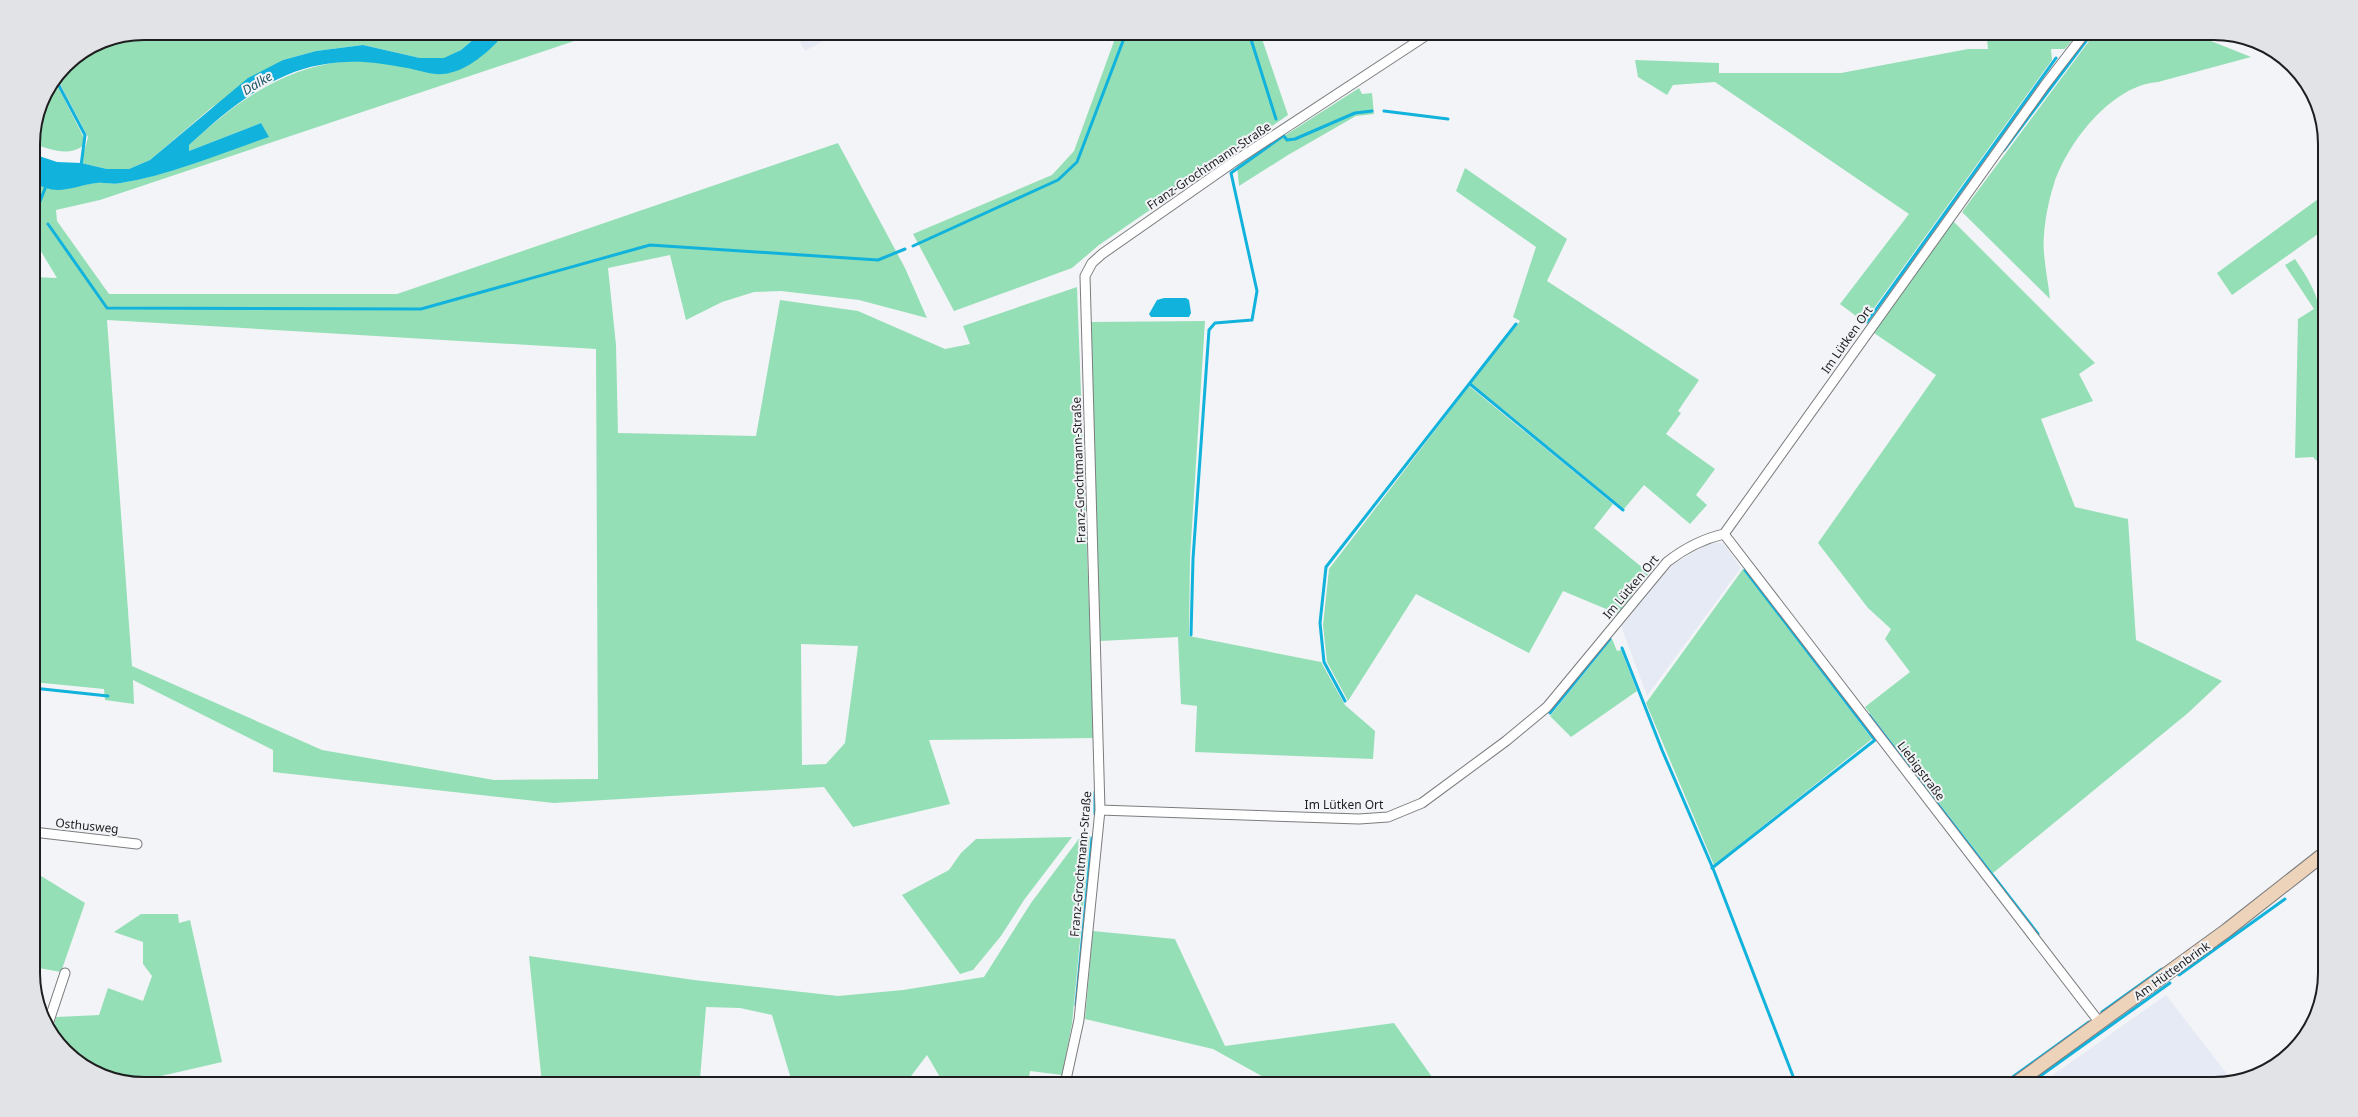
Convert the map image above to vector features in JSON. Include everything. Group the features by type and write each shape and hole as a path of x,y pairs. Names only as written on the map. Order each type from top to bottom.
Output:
{"street":[{"name":"Franz-Grochtmann-Straße","path":"1067,1077 1079,1020 1100,810 1085,276 1092,263 1102,254 1235,161 1419,40"},
{"name":"Im Lütken Ort","path":"1100,810 1359,819 1388,817 1407,811 1422,803 1475,765 1547,707 1667,562 1685,548 1706,538 1724,534 2040,91 2080,40"},
{"name":"Liebigstraße","path":"1724,534 2100,1023"},
{"name":"Osthusweg","path":"40,833 137,844"},
{"name":"Am Hüttenbrink","path":"2025,1077 2227,930 2318,858"},
{"path":"50,1017 65,973"}],"shaded area":[{"path":"798,40 825,40 805,51"},
{"path":"1709,543 1723,543 1741,568 1647,696 1621,626 1672,565"},
{"path":"2166,995 2229,1076 2214,1077 2050,1077"}],"green space":[{"path":"137,40 473,40 461,50 444,59 420,58 363,45 316,51 283,60 211,108 150,160 129,169 107,169 81,163 88,137 60,83 70,70 86,57 104,48 123,42"},
{"path":"496,40 577,40 100,200 56,210 57,221 109,294 397,294 838,143 905,268 927,318 859,300 781,291 754,292 722,302 686,320 670,255 608,268 616,345 618,433 756,436 780,300 858,311 945,349 970,344 963,326 1077,287 1094,738 929,740 950,804 853,827 824,787 554,803 273,772 273,750 133,680 134,704 105,700 104,689 40,683 40,277 57,278 40,250 40,185 48,188 64,189 97,183 118,184 158,175 268,137 261,123 189,151 189,145 228,112 248,98 269,85 291,75 315,67 339,62 374,61 439,74","holes":["107,320 596,349 598,779 494,780 322,750 132,666","801,644 858,646 845,743 826,764 802,765"]},
{"path":"1114,40 1262,40 1288,115 1099,245 1072,268 954,311 913,234 1052,175 1074,151"},
{"path":"1987,40 2072,40 2065,49 2051,49 2052,60 1864,322 1840,304 1909,214 1715,82 1673,85 1667,95 1638,77 1635,60 1719,63 1719,73 1841,73 1968,49 1988,49"},
{"path":"2090,40 2208,40 2251,57 2141,86 2124,93 2108,105 2080,134 2060,168 2052,190 2048,209 2044,251 2050,299 1962,212"},
{"path":"57,86 83,136 83,146 65,152 40,146 40,137 48,104"},
{"path":"1359,88 1362,94 1372,93 1374,114 1356,116 1288,155 1239,186 1237,166"},
{"path":"1465,168 1567,239 1547,281 1699,380 1678,411 1681,413 1666,434 1715,469 1696,495 1707,505 1690,524 1644,485 1624,509 1471,383 1520,321 1513,317 1536,247 1456,191"},
{"path":"2318,199 2318,234 2232,295 2217,273"},
{"path":"1953,221 2095,363 2079,374 2093,401 2041,419 2075,507 2128,519 2136,640 2222,681 2188,713 1993,873 1865,707 1910,672 1885,639 1891,629 1868,608 1818,543 1936,375 1874,333"},
{"path":"2295,259 2310,282 2318,301 2318,462 2313,457 2295,458 2298,319 2314,309 2285,265"},
{"path":"1205,321 1190,558 1189,636 1321,662 1345,705 1375,731 1373,759 1195,752 1197,706 1181,704 1178,637 1100,641 1091,322"},
{"path":"1469,386 1613,504 1594,528 1649,573 1618,614 1563,591 1529,653 1416,594 1348,701 1327,662 1323,625 1329,569"},
{"path":"1743,569 1872,739 1714,865 1646,703"},
{"path":"1612,639 1617,651 1621,650 1637,691 1571,737 1550,716"},
{"path":"1081,836 1090,836 1072,1024 1062,1075 1030,1071 1029,1077 940,1077 927,1055 910,1077 790,1077 772,1015 740,1008 706,1007 700,1077 541,1077 529,956 694,980 838,996 903,990 984,977 1031,903"},
{"path":"1072,837 1024,900 1001,936 973,970 960,974 902,895 949,870 961,853 976,839"},
{"path":"40,875 85,903 61,972 40,968"},
{"path":"141,914 178,914 179,923 190,920 222,1062 157,1077 137,1077 123,1075 104,1069 81,1056 70,1047 54,1025 56,1017 99,1015 108,988 143,1001 152,976 143,964 143,942 114,932"},
{"path":"1093,931 1175,939 1225,1046 1394,1023 1432,1077 1263,1077 1213,1049 1085,1019"}],"water":[{"name":"Dalke","path":"473,40 499,40 486,53 469,65 443,74 434,74 384,64 364,62 332,63 301,70 266,85 233,107 189,145 189,151 261,123 269,137 196,163 140,179 115,184 97,183 64,190 49,189 40,185 40,156 57,162 81,163 107,169 129,169 150,160 248,78 283,60 316,51 363,45 420,58 444,58 461,50"},
{"path":"1164,298 1186,298 1189,300 1191,313 1189,317 1151,317 1149,314 1157,300"}],"waterway":[{"path":"913,246 1058,180 1077,162 1123,40"},
{"path":"1251,40 1276,119"},
{"path":"2004,150 2087,40"},
{"path":"1867,322 2056,58"},
{"path":"58,84 85,135 81,166"},
{"path":"1283,135 1287,140 1295,139 1355,113 1372,111"},
{"path":"1384,111 1448,119"},
{"path":"1191,635 1193,559 1209,330 1215,323 1252,320 1257,291 1231,173 1283,136"},
{"path":"40,201 46,186"},
{"path":"48,224 107,308 421,309 650,245 878,260 905,249"},
{"path":"1345,701 1324,662 1320,623 1326,567 1516,324"},
{"path":"1470,384 1623,510"},
{"path":"1712,868 1875,740 1745,570"},
{"path":"1550,713 1610,639"},
{"path":"1622,648 1662,750 1714,871 1793,1077"},
{"path":"40,689 108,696"},
{"path":"1869,715 2038,934"},
{"path":"1095,792 1095,814"},
{"path":"1076,1005 1092,838"},
{"path":"2179,975 2285,899"},
{"path":"2102,1012 2162,969"},
{"path":"2039,1077 2170,983"},
{"path":"2013,1077 2089,1022"}]}
